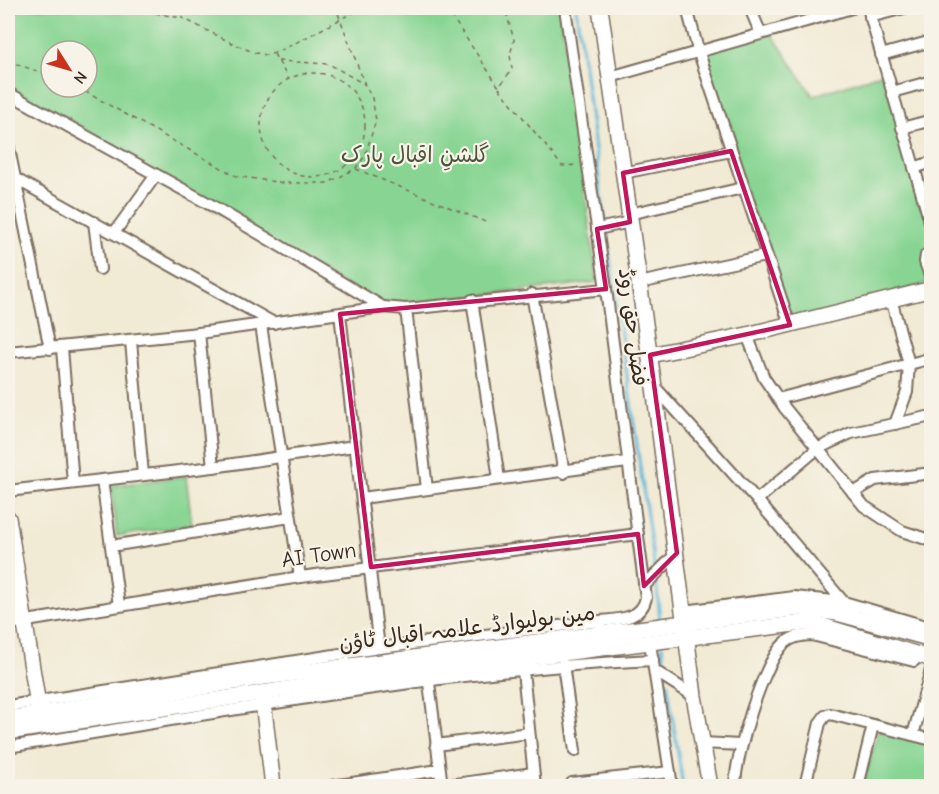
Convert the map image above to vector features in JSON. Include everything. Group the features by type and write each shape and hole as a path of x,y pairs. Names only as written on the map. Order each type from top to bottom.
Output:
{"main road":[{"name":"فضل حق روڈ","path":"600,8 677,553 682,618 681,640 694,696 710,786"},
{"path":"650,355 790,325 932,289"},
{"path":"8,518 10,554 26,621 40,714"},
{"name":"مین بولیوارڈ علامہ اقبال ٹاؤن","path":"8,719 276,675 601,627 653,626 682,618 801,608 932,639"},
{"path":"681,640 783,625 816,624 932,659"},
{"name":"مین بولیوارڈ علامہ اقبال ٹاؤن","path":"8,732 40,714 262,700 681,640"},
{"path":"262,700 273,786"}],"street":[{"name":"فضل حق روڈ","path":"8,706 40,714 379,648 601,627 638,613 645,603 648,582 627,462 599,229 587,164 565,8"},
{"path":"687,8 698,50 765,256 790,325"},
{"path":"750,8 759,32"},
{"path":"610,77 759,32 852,8"},
{"path":"904,8 869,12 914,168 928,205 932,229"},
{"path":"881,56 932,41"},
{"path":"892,92 932,81"},
{"path":"8,93 156,175 383,307"},
{"path":"902,128 932,120"},
{"path":"8,144 50,349"},
{"path":"623,173 731,151"},
{"path":"914,168 932,162"},
{"path":"114,233 156,175"},
{"path":"16,179 274,322"},
{"path":"599,229 630,218 743,188"},
{"path":"94,222 100,269"},
{"path":"932,251 926,255 925,262 932,282"},
{"path":"639,284 765,256"},
{"path":"8,352 199,333 383,307 406,309 472,300 606,289"},
{"path":"532,294 564,473"},
{"path":"891,299 909,364 907,392 895,424"},
{"path":"472,300 499,479"},
{"path":"406,309 427,489"},
{"path":"340,314 379,648"},
{"path":"261,325 283,454 300,577"},
{"path":"199,333 213,467"},
{"path":"747,335 764,378 778,399 864,506 902,531 932,541"},
{"path":"131,340 143,475"},
{"path":"62,348 73,483"},
{"path":"778,399 932,358"},
{"path":"654,387 758,500 858,620"},
{"path":"758,500 817,449 851,433 932,416"},
{"path":"8,491 213,467 283,454 354,446"},
{"path":"362,498 499,479 564,473 627,462"},
{"path":"853,493 875,480 932,473"},
{"path":"102,480 119,605"},
{"path":"111,546 290,517"},
{"name":"AI Town","path":"8,624 300,577 638,534"},
{"path":"648,582 677,553"},
{"path":"682,618 794,597 844,602 932,627"},
{"path":"783,625 790,639"},
{"path":"735,786 740,745 773,659 790,639 812,635 932,665 913,735"},
{"path":"653,643 672,786"},
{"path":"533,773 442,786 428,675 522,671 563,664 656,668 694,696"},
{"path":"563,664 575,751"},
{"path":"522,671 535,786"},
{"path":"8,747 262,700"},
{"path":"806,786 820,723 825,716 830,714 932,740"},
{"path":"858,786 873,725"},
{"path":"436,745 529,733"},
{"path":"703,743 740,745"},
{"path":"332,786 439,770"},
{"path":"573,786 572,783 670,772"}],"path":[{"path":"129,8 182,18 257,53 274,54 362,8"},
{"path":"161,15 171,8"},
{"path":"179,8 182,18"},
{"path":"98,99 236,176 316,185 328,183 355,169 365,156 376,120 372,98 364,85 336,8"},
{"path":"447,8 499,87 562,166 587,164"},
{"path":"499,87 512,69 510,55 514,40 505,8"},
{"path":"274,54 288,79"},
{"path":"8,61 39,72"},
{"path":"278,61 329,64 364,85"},
{"path":"316,73 330,75 343,82 361,103 365,131 362,145 354,157 332,174 318,177 290,172 269,153 261,126 263,112 273,93 288,79 316,73"},
{"path":"355,169 488,223"}],"highlighted area":[{"path":"731,151 790,325 650,355 677,553 644,586 638,534 371,567 340,314 606,289 597,229 630,222 623,173"}],"green space":[{"name":"گلشنِ اقبال پارک","path":"8,8 560,8 597,282 383,307 8,92"},
{"path":"769,30 813,96 886,72 931,229 931,282 790,325 698,50"},
{"path":"186,476 192,525 117,536 111,486"},
{"path":"878,730 931,744 931,786 863,786"}],"waterway":[{"path":"576,8 605,223"},
{"path":"606,230 655,571"},
{"path":"656,577 660,621"},
{"path":"662,646 666,675"},
{"path":"667,682 683,786"}]}
